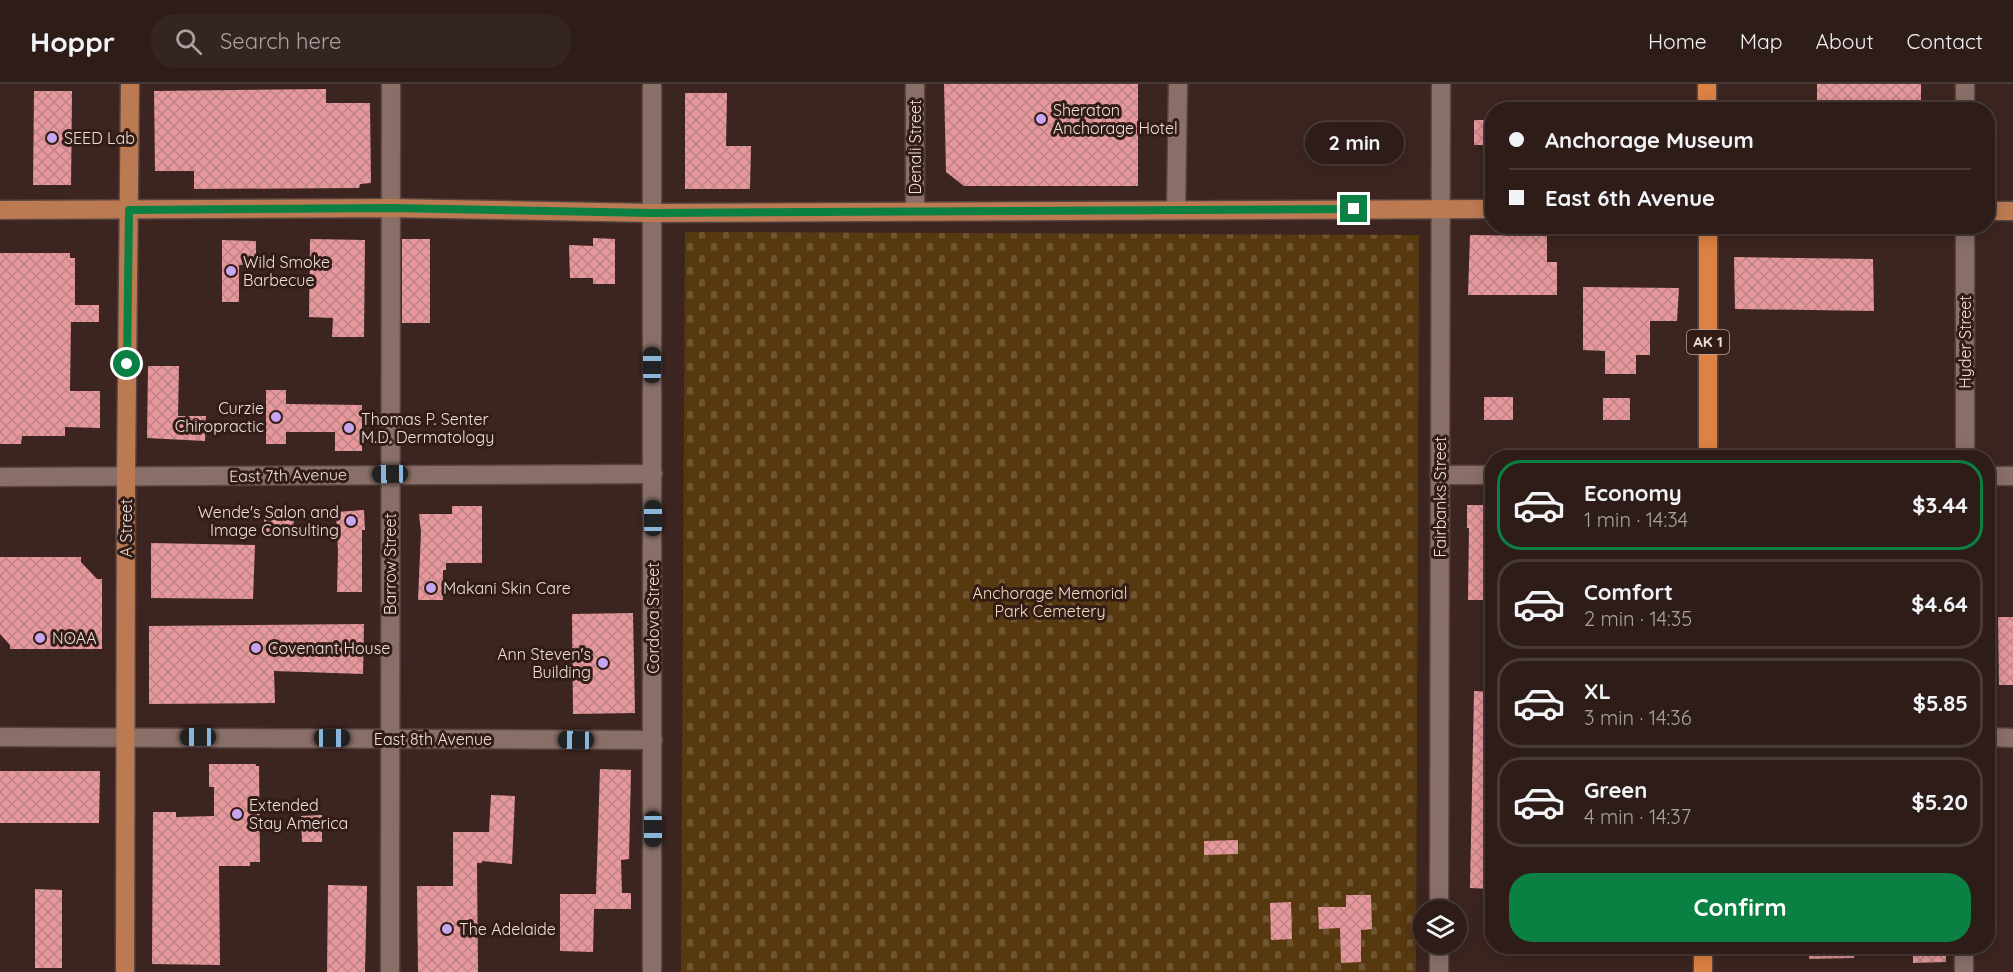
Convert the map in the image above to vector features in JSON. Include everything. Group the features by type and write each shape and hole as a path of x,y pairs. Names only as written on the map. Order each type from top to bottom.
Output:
{"highway":[{"path":"1707,84 1707,102"},
{"name":"AK 1","path":"1708,234 1708,450"},
{"path":"1703,954 1703,972"}],"main road":[{"name":"A Street","path":"125,972 130,84"},
{"path":"0,210 390,208 652,213 1485,208"},
{"path":"1995,211 2013,211"}],"street":[{"name":"Barrow Street","path":"390,972 391,84"},
{"name":"Cordova Street","path":"652,84 652,972"},
{"name":"Denali Street","path":"915,84 915,211"},
{"path":"1176,210 1178,84"},
{"name":"Fairbanks Street","path":"1439,900 1441,84"},
{"path":"1965,84 1965,102"},
{"name":"Hyder Street","path":"1965,234 1965,450"},
{"name":"East 7th Avenue","path":"0,477 652,474"},
{"path":"1440,475 1485,475"},
{"path":"1995,476 2013,476"},
{"name":"East 8th Avenue","path":"0,737 653,740"},
{"path":"1995,737 2013,738"},
{"path":"1439,954 1439,972"},
{"path":"1964,954 1964,972"}],"green space":[{"name":"Anchorage Memorial Park Cemetery","path":"685,232 1419,235 1416,900 1413,900 1413,954 1416,954 1416,972 681,972"}],"building":[{"name":"Sheraton Anchorage Hotel","path":"944,84 1138,84 1138,186 964,186 946,172"},
{"path":"1817,84 1921,84 1921,102 1817,102"},
{"path":"326,89 326,103 370,103 371,183 360,184 359,188 194,189 194,171 155,171 154,91"},
{"name":"SEED Lab","path":"34,91 72,91 71,185 33,185"},
{"path":"685,93 727,93 726,146 751,146 750,189 685,189"},
{"path":"1474,120 1485,120 1485,145 1474,145"},
{"path":"1470,235 1547,236 1547,262 1557,262 1557,295 1468,295"},
{"path":"593,238 615,239 615,284 593,284 593,278 570,278 569,245 593,246"},
{"path":"310,239 365,240 364,337 332,337 333,318 309,317"},
{"path":"402,239 430,239 430,323 402,323"},
{"path":"222,240 256,241 256,264 239,265 239,302 222,302"},
{"path":"0,253 70,253 70,258 75,258 75,305 99,305 99,322 71,322 70,391 100,391 100,428 65,427 65,436 22,436 21,444 0,444"},
{"path":"1734,257 1873,259 1874,311 1735,309"},
{"path":"1583,287 1679,288 1677,321 1650,321 1650,355 1636,355 1636,374 1605,374 1605,351 1583,350"},
{"path":"148,366 179,366 178,416 206,416 205,441 147,438"},
{"path":"266,390 286,390 286,404 362,405 362,451 335,451 335,432 286,432 286,444 266,444"},
{"path":"1484,397 1513,397 1513,420 1484,420"},
{"path":"1603,398 1630,398 1630,420 1603,420"},
{"path":"1467,505 1485,505 1485,600 1468,600 1469,528 1467,528"},
{"path":"452,506 482,506 482,563 446,563 446,570 443,570 443,600 418,600 421,532 419,514 452,514"},
{"path":"364,510 362,592 337,592 336,512"},
{"path":"264,514 294,514 293,538 264,537"},
{"path":"151,543 255,545 253,599 151,598"},
{"path":"0,557 81,557 81,562 97,579 102,579 102,649 10,649 10,645 0,634"},
{"name":"Ann Steven's Building","path":"633,613 635,713 573,714 572,614"},
{"path":"1998,617 2013,617 2013,685 1999,685"},
{"name":"Covenant House","path":"364,624 363,674 274,671 275,703 149,704 149,626"},
{"path":"1474,691 1485,692 1485,889 1470,888"},
{"path":"209,764 256,764 259,766 260,862 250,862 250,866 219,866 220,965 152,964 153,812 176,812 176,817 214,816 214,787 209,787"},
{"path":"600,769 631,770 629,859 621,860 622,893 631,893 631,909 594,909 593,952 560,951 560,894 596,894"},
{"path":"0,771 100,771 99,823 0,823"},
{"name":"The Adelaide","path":"491,795 515,796 512,864 482,861 482,863 477,863 478,972 418,972 417,886 453,886 453,832 489,832"},
{"path":"322,815 322,842 302,842 301,816"},
{"path":"1238,840 1238,854 1204,855 1204,841"},
{"path":"328,885 367,886 365,972 327,972"},
{"path":"35,889 62,890 62,968 35,968"},
{"path":"1346,895 1371,895 1372,929 1361,930 1361,962 1341,963 1340,928 1319,929 1318,907 1346,907"},
{"path":"1291,902 1292,939 1271,940 1270,903"},
{"path":"1809,954 1854,954 1854,958 1809,959"},
{"path":"1913,954 1946,954 1946,962 1913,963"}],"place":[{"name":"Sheraton Anchorage Hotel","path":"1041,119"},
{"name":"SEED Lab","path":"52,138"},
{"name":"Wild Smoke Barbecue","path":"231,271"},
{"name":"Curzie Chiropractic","path":"276,417"},
{"name":"Thomas P. Senter M.D. Dermatology","path":"349,428"},
{"name":"Wende's Salon and Image Consulting","path":"351,521"},
{"name":"Makani Skin Care","path":"431,588"},
{"name":"NOAA","path":"40,638"},
{"name":"Covenant House","path":"256,648"},
{"name":"Ann Steven's Building","path":"603,663"},
{"name":"Extended Stay America","path":"237,814"},
{"name":"The Adelaide","path":"447,929"}],"route":[{"path":"127,364 129,210 390,208 652,213 1354,209"}]}
